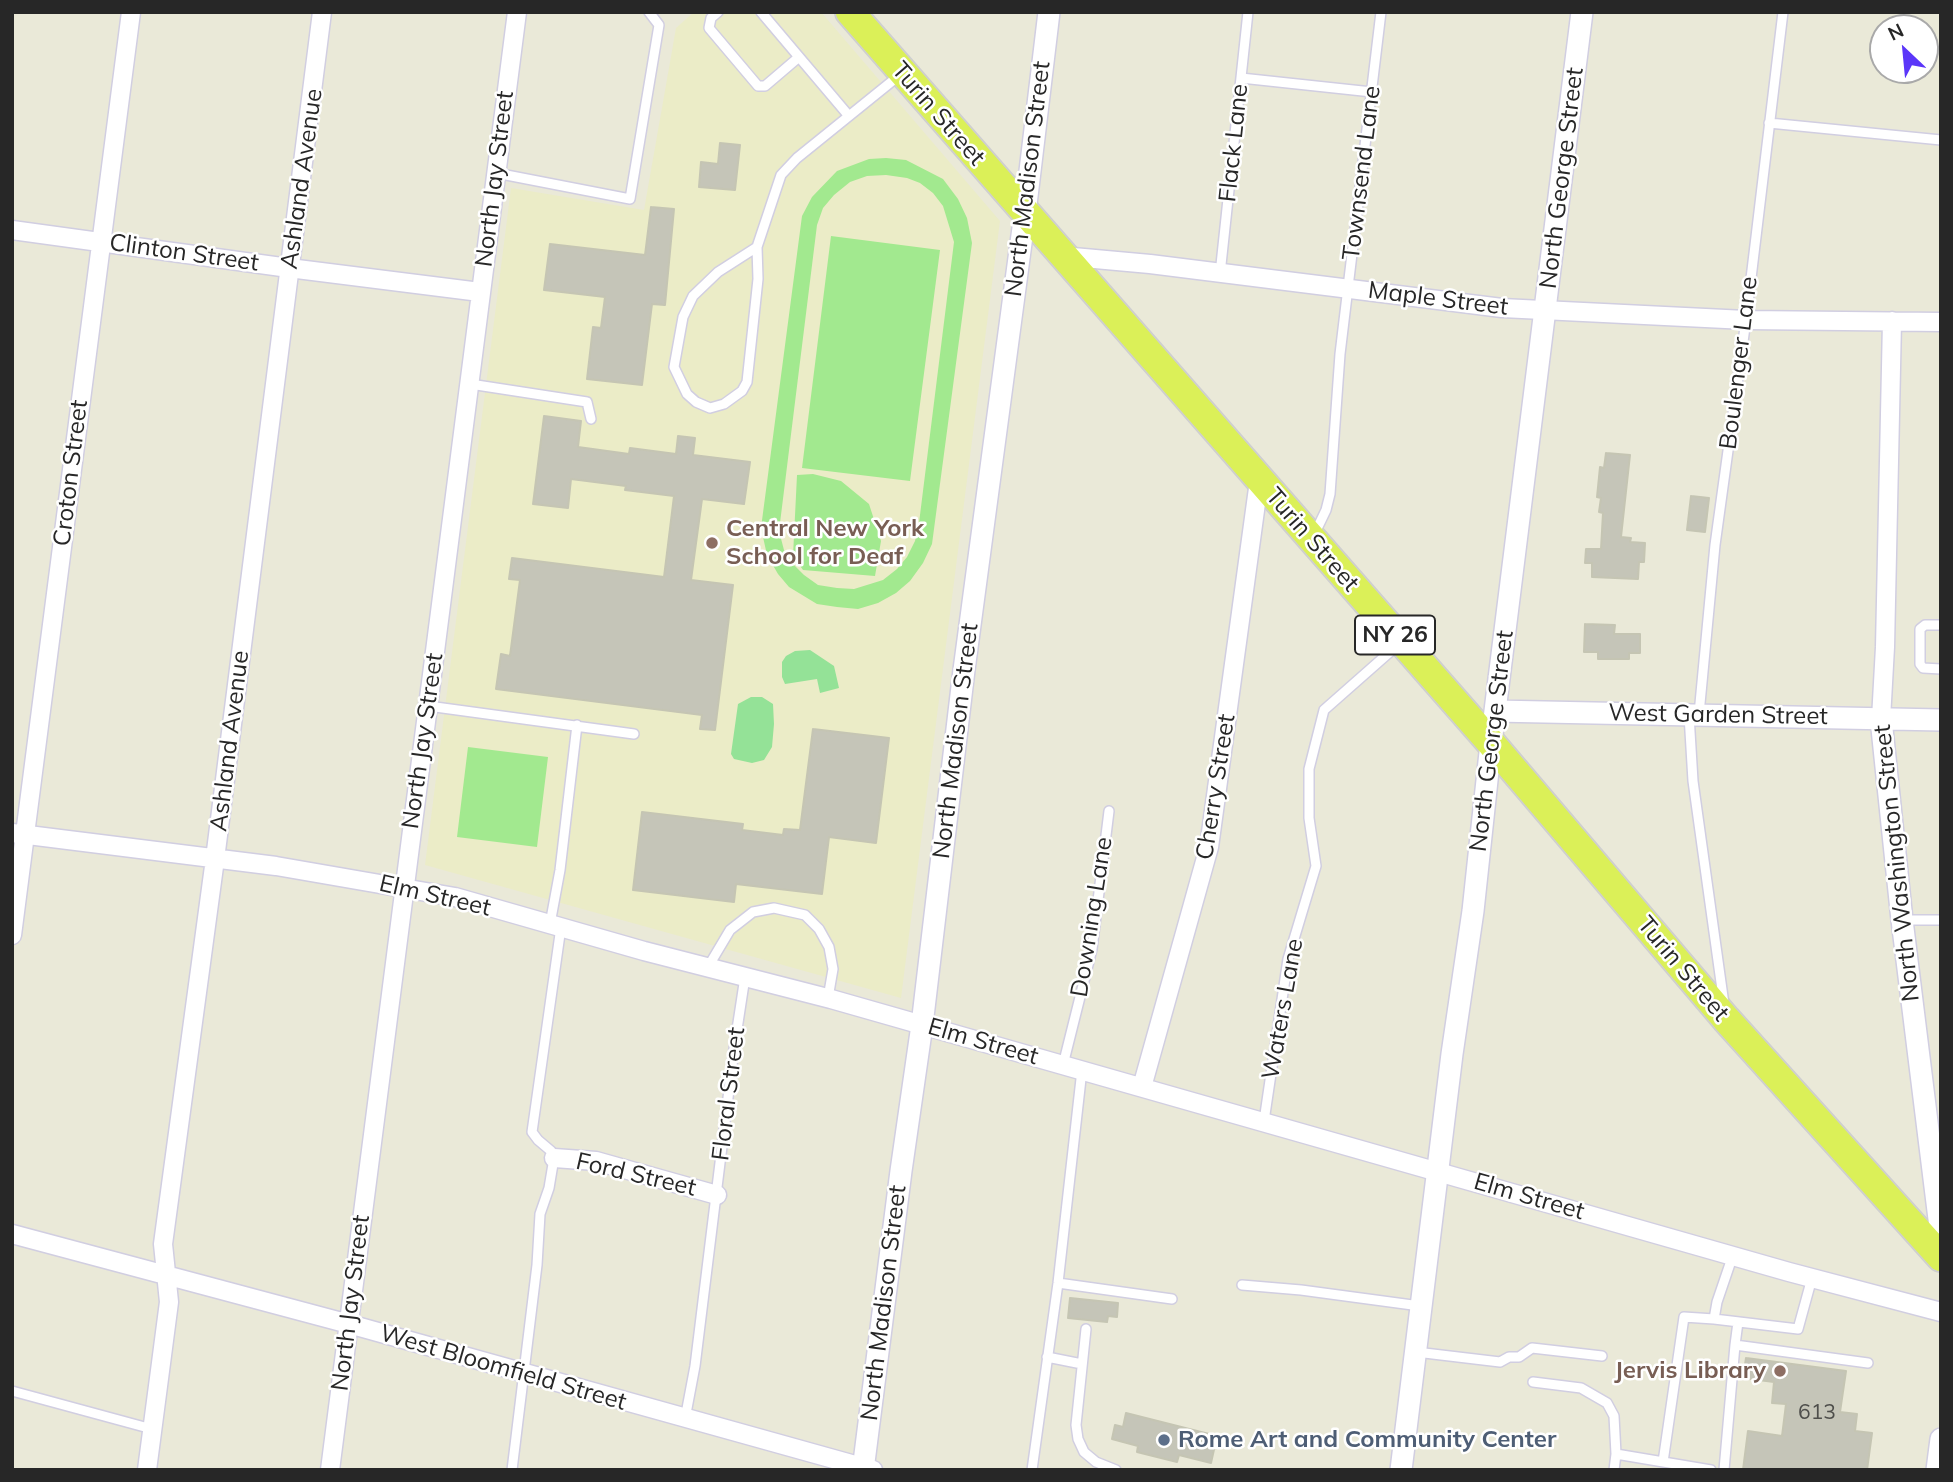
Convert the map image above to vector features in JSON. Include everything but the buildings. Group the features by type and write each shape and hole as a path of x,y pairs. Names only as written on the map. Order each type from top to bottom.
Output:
{"main road":[{"name":"Turin Street","path":"850,12 1491,743 1726,1020 1941,1257"}],"street":[{"name":"Croton Street","path":"12,935 19,834 131,12"},
{"name":"Ashland Avenue","path":"148,1470 169,1302 163,1244 215,859 322,12"},
{"name":"North Jay Street","path":"330,1470 517,12"},
{"name":"North Madison Street","path":"867,1469 901,1171 922,1025 966,656 1049,12"},
{"name":"North George Street","path":"1401,1470 1473,911 1491,743 1582,12"},
{"name":"Clinton Street","path":"12,230 481,292"},
{"name":"Maple Street","path":"1062,256 1150,264 1502,308 1746,320 1941,322"},
{"name":"North Washington Street","path":"1892,321 1881,719 1902,920 1936,1164 1941,1235"},
{"name":"Cherry Street","path":"1142,1087 1209,847 1259,481"},
{"name":"West Garden Street","path":"1495,711 1941,720"},
{"name":"Elm Street","path":"19,834 215,859 456,897 828,998 1812,1278 1941,1312"},
{"name":"Ford Street","path":"554,1158 596,1161 717,1195"},
{"name":"West Bloomfield Street","path":"12,1234 349,1324 867,1469"},
{"path":"1937,1470 1941,1439"}],"lane":[{"path":"496,173 630,199 659,25 649,12"},
{"path":"718,12 711,18 709,28 758,86 765,86 799,57"},
{"path":"761,12 849,116"},
{"name":"Flack Lane","path":"1220,274 1248,12"},
{"name":"Townsend Lane","path":"1311,540 1326,510 1329,494 1340,354 1381,12"},
{"name":"Boulenger Lane","path":"1726,1020 1693,781 1694,714 1783,12"},
{"path":"757,247 718,272 693,296 683,317 674,367 687,394 696,402 710,408 724,404 742,391 747,382 758,279 757,247 781,175 797,158 903,73"},
{"path":"1241,78 1372,92"},
{"path":"1769,123 1941,140"},
{"path":"470,384 587,402 591,419"},
{"path":"1941,625 1925,625 1920,629 1920,664 1923,668 1941,668"},
{"name":"Waters Lane","path":"1264,1121 1288,959 1316,866 1309,818 1308,769 1324,710 1402,642"},
{"path":"428,706 634,734"},
{"path":"512,1470 537,1265 540,1214 549,1188 554,1158 551,1151 532,1132 577,725"},
{"name":"Downing Lane","path":"1063,1065 1092,949 1109,811"},
{"path":"708,967 730,929 753,912 774,908 804,915 819,929 829,947 833,970 828,998"},
{"path":"1902,920 1941,920"},
{"name":"Floral Street","path":"685,1419 695,1366 745,977"},
{"path":"1032,1470 1058,1283 1082,1070"},
{"path":"1714,1319 1732,1255"},
{"path":"1663,1462 1684,1317 1798,1329 1812,1278"},
{"path":"1058,1283 1172,1298"},
{"path":"1242,1285 1301,1290 1422,1307"},
{"path":"1724,1470 1738,1322"},
{"path":"1086,1329 1076,1424 1078,1439 1084,1452 1096,1462 1116,1470"},
{"path":"1735,1345 1868,1363"},
{"path":"1416,1352 1500,1362 1509,1357 1519,1357 1532,1348 1602,1356"},
{"path":"1047,1357 1082,1364"},
{"path":"1533,1382 1581,1388 1608,1403 1614,1416 1614,1470"},
{"path":"12,1391 152,1429"},
{"path":"1616,1454 1712,1470"}],"shaded area":[{"name":"Central New York School for Deaf","path":"694,12 821,12 1000,221 901,998 425,865 511,188 644,210 676,28"}],"green space":[{"path":"869,159 906,160 943,179 958,199 967,218 972,243 932,544 910,581 878,603 858,609 817,604 789,587 767,555 761,528 802,216 812,197 837,171","holes":["867,176 907,178 920,183 933,193 943,206 954,242 919,523 915,541 907,557 883,580 854,589 818,585 791,562 784,550 779,531 817,225 823,208 850,182"]},
{"path":"831,236 940,250 910,481 802,468"},
{"path":"813,474 841,481 869,504 881,541 875,576 803,570 793,556 797,475"},
{"path":"810,650 834,666 839,688 820,693 817,679 785,684 782,662 786,656 795,651"},
{"path":"751,697 762,697 773,704 774,724 772,747 764,760 752,763 734,759 731,754 738,704"},
{"path":"468,747 548,757 537,847 457,837"}],"place":[{"name":"Central New York School for Deaf","path":"712,543"},
{"name":"Jervis Library","path":"1780,1371"},
{"name":"Rome Art and Community Center","path":"1164,1440"}]}
